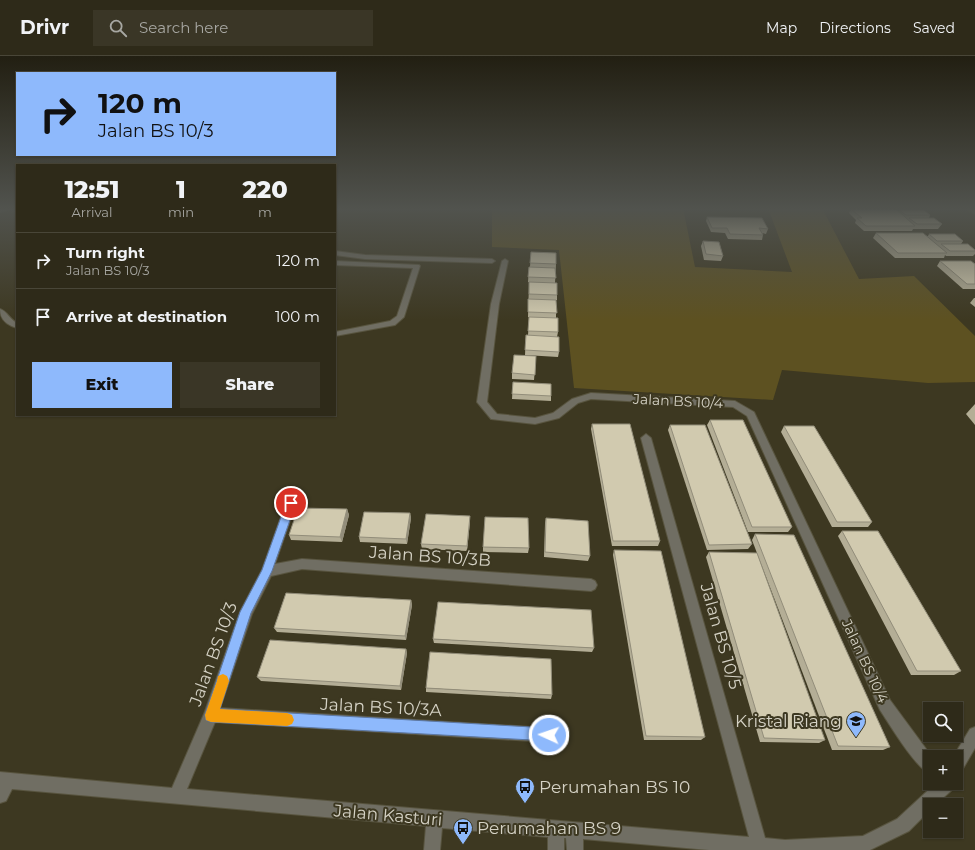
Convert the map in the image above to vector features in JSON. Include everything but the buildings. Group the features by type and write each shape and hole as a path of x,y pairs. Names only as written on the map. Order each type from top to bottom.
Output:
{"street":[{"path":"336,253 365,257 492,261"},
{"name":"Jalan BS 10/4","path":"505,261 495,304 482,402 494,417 535,421 556,416 575,401 591,396 735,404 751,414 885,705 923,758"},
{"path":"336,263 417,266 400,317 392,323 336,334"},
{"path":"0,311 10,324 16,326"},
{"name":"Jalan BS 10/5","path":"646,438 734,747 759,845"},
{"name":"Jalan BS 10/3","path":"177,795 211,715 246,612 267,571 291,503"},
{"name":"Jalan BS 10/3B","path":"267,571 302,564 591,585"},
{"name":"Jalan BS 10/3A","path":"211,715 549,735"},
{"path":"963,755 975,734"},
{"path":"0,795 4,780"},
{"name":"Jalan Kasturi","path":"4,780 435,820 759,845 785,849 864,844 903,825 939,790"},
{"path":"432,850 435,820"},
{"path":"556,829 556,850"},
{"path":"574,830 575,850"}],"shaded area":[{"path":"492,245 691,245 695,267 792,272 782,245 841,245 859,279 914,276 975,336 975,382 928,383 782,370 773,400 574,388 559,250 492,247"}],"slow traffic":[{"path":"223,681 211,715 287,720"}],"place":[{"name":"Kristal Riang","path":"856,738"},
{"name":"Perumahan BS 10","path":"525,804"},
{"name":"Perumahan BS 9","path":"463,845"}],"route":[{"path":"291,503 267,571 246,612 211,715 549,735"}]}
